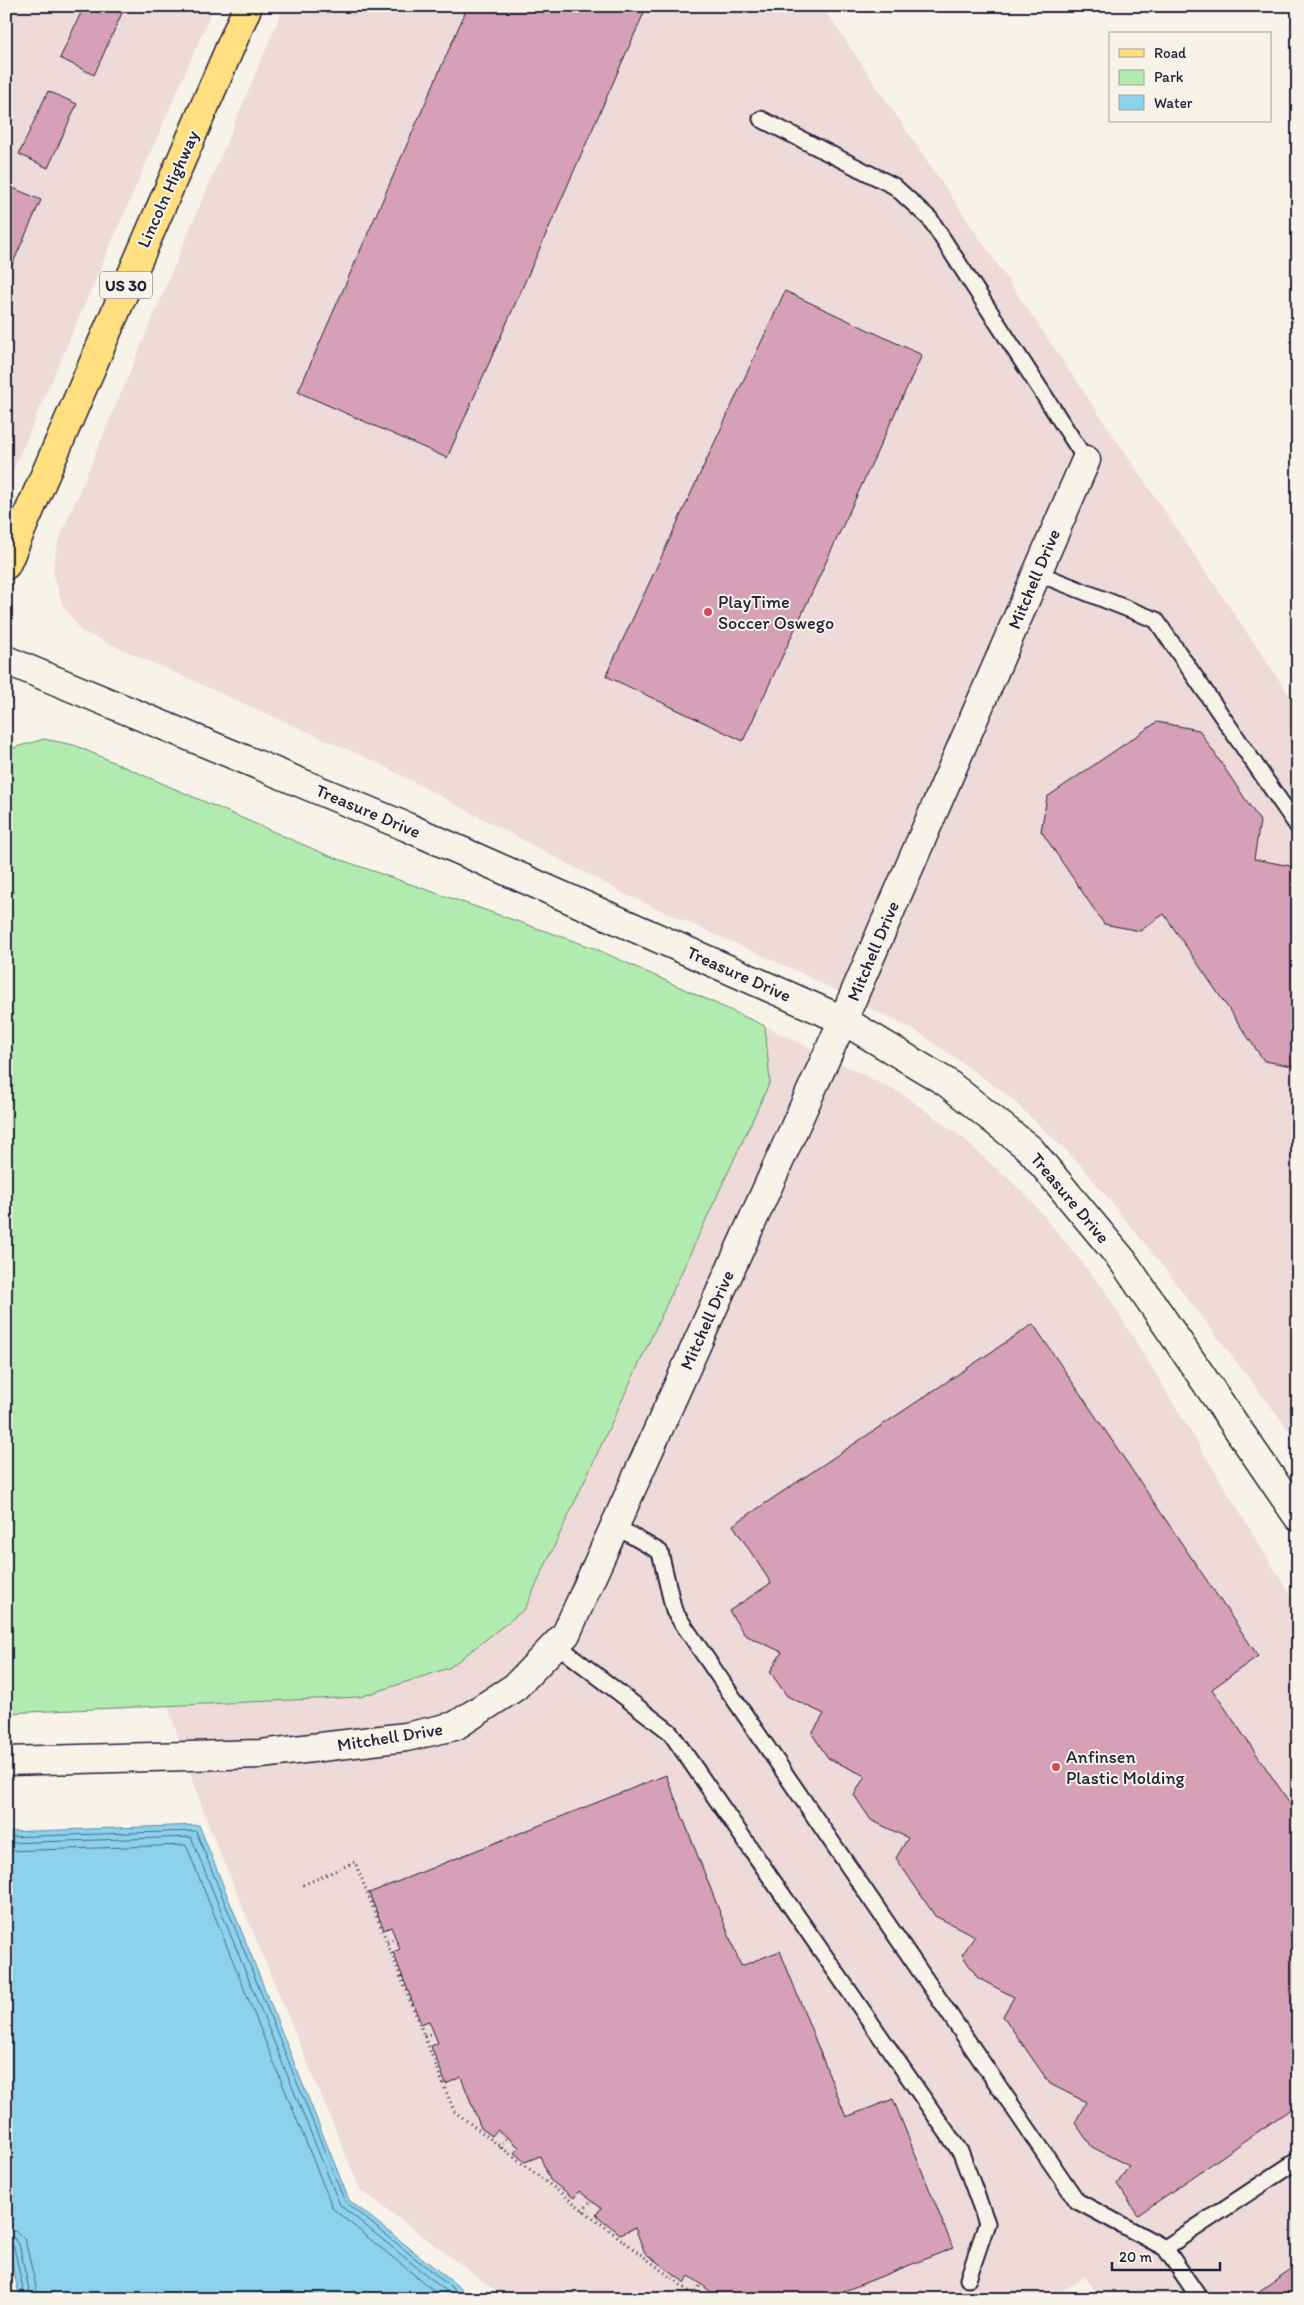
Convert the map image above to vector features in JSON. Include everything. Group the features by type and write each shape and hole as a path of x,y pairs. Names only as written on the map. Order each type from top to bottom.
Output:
{"main road":[{"name":"Lincoln Highway","path":"6,565 248,6"}],"street":[{"name":"Mitchell Drive","path":"6,1761 261,1754 406,1738 455,1726 515,1687 566,1634 843,1020 1086,460"},
{"name":"Treasure Drive","path":"6,660 407,827 843,1020 946,1082 1030,1149 1123,1261 1298,1517"}],"lane":[{"path":"761,119 894,186 930,219 1086,460"},
{"path":"1037,573 1156,620 1298,827"},
{"path":"615,1526 660,1552 674,1611 1077,2201 1165,2248 1200,2299"},
{"path":"556,1644 670,1732 961,2153 987,2223 968,2279"},
{"path":"1165,2248 1298,2160"}],"path":[{"path":"303,1885 355,1862 454,2111 698,2299"},
{"path":"387,1942 396,1938"},
{"path":"424,2036 433,2033"},
{"path":"500,2148 507,2137"},
{"path":"583,2211 591,2200"},
{"path":"694,2296 702,2284"}],"shaded area":[{"path":"6,6 214,6 6,486"},
{"path":"284,6 822,6 1298,708 1298,1442 1151,1251 1079,1163 1005,1093 918,1032 797,971 627,895 376,762 81,631 62,604 53,572 57,545"},
{"path":"765,1026 904,1095 964,1139 1027,1196 1103,1288 1298,1608 1298,2299 1101,2299 1085,2276 1051,2299 507,2299 360,2189 205,1816 168,1706 360,1697 525,1610 770,1082"}],"green space":[{"path":"44,739 74,745 327,855 594,948 765,1026 770,1082 525,1609 449,1668 360,1697 6,1713 6,750"}],"water":[{"path":"199,1825 349,2200 474,2299 20,2299 6,2238 6,1832"}],"building":[{"path":"84,6 108,6 122,13 94,75 60,58"},
{"path":"468,6 647,6 447,458 298,392"},
{"path":"48,91 77,104 48,168 19,154"},
{"path":"6,185 41,200 12,265 6,262"},
{"path":"785,291 922,355 743,741 606,676"},
{"path":"1157,722 1199,730 1260,821 1254,859 1290,866 1298,877 1298,1067 1264,1061 1164,914 1140,931 1104,924 1041,831 1047,797"},
{"path":"1298,1069 1298,1114 1291,1104"},
{"name":"Anfinsen Plastic Molding","path":"1033,1324 1258,1656 1212,1689 1298,1815 1298,2104 1138,2215 1117,2184 1129,2166 1092,2147 1075,2123 1086,2102 1050,2084 1003,2016 1014,1997 978,1978 962,1955 975,1936 935,1916 896,1858 908,1838 871,1820 854,1795 865,1776 828,1758 812,1734 824,1714 787,1696 770,1672 782,1652 745,1635 729,1611 771,1583 733,1525"},
{"path":"666,1775 741,1966 780,1951 846,2117 893,2099 953,2248 824,2299 707,2299 712,2293 701,2284 689,2276 685,2283 645,2253 635,2228 620,2234 596,2215 601,2208 579,2191 574,2198 550,2180 540,2156 525,2162 514,2153 519,2147 507,2137 497,2130 492,2136 481,2128 461,2077 446,2084 431,2046 438,2043 429,2021 421,2024 393,1952 400,1949 391,1927 384,1930 369,1893"},
{"path":"1298,2264 1298,2299 1248,2299"}],"place":[{"name":"PlayTime Soccer Oswego","path":"708,612"},
{"name":"Anfinsen Plastic Molding","path":"1056,1767"}]}
